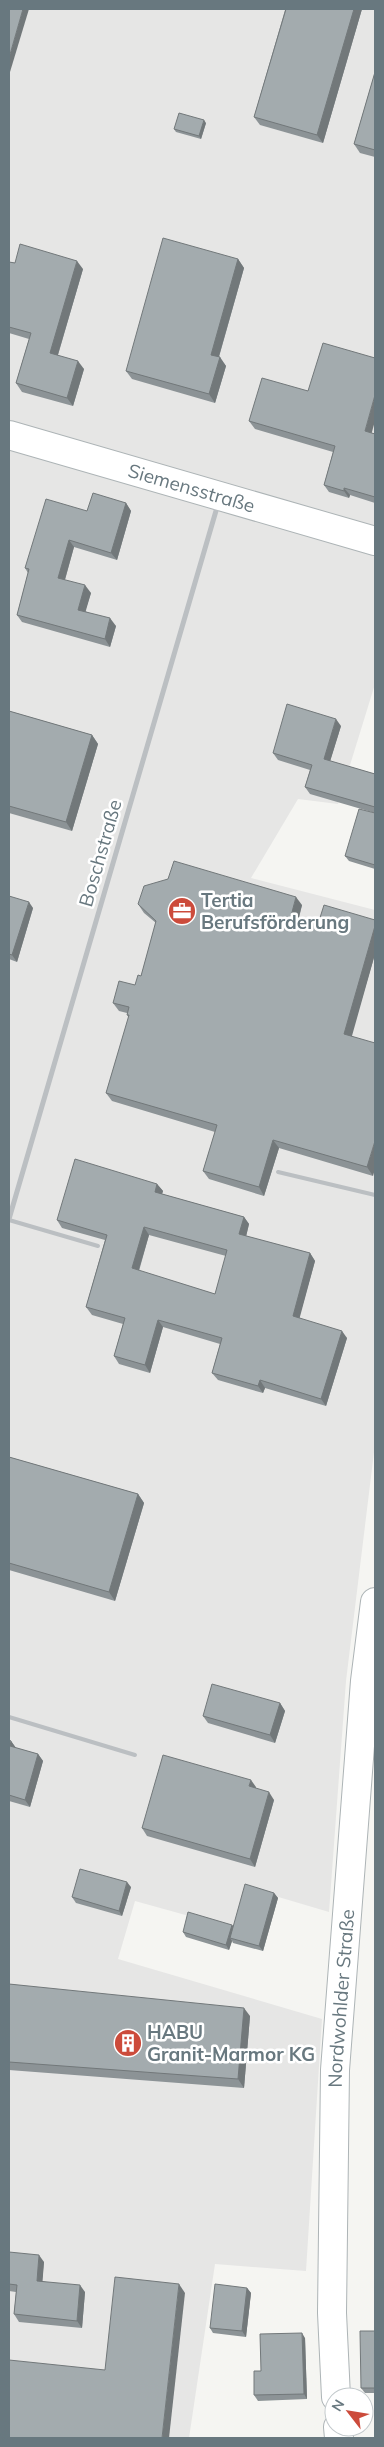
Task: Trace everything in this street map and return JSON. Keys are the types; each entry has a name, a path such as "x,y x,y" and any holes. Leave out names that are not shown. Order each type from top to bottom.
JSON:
{"main road":[{"name":"Siemensstraße","path":"9,435 375,541"},
{"name":"Nordwohlder Straße","path":"336,2387 332,2313 335,2070 365,1680 375,1602"}],"street":[{"name":"Boschstraße","path":"9,1219 220,496"}],"lane":[{"path":"278,1172 375,1195"},
{"path":"9,1219 98,1246"},
{"path":"9,1718 135,1755"}],"shaded area":[{"path":"9,9 375,9 375,684 338,804 298,799 251,878 375,910 375,1444 346,1681 329,1912 248,1888 236,1929 135,1901 118,1959 322,2019 306,2271 215,2264 189,2438 9,2438"}],"building":[{"path":"9,9 23,9 9,58"},
{"path":"286,9 354,9 317,135 254,117"},
{"path":"375,72 375,150 354,144"},
{"path":"179,113 204,120 199,136 174,129"},
{"path":"163,238 238,259 211,355 220,357 209,394 126,371"},
{"path":"20,244 77,261 50,353 78,361 67,398 16,383 31,333 9,327 9,262 15,263"},
{"path":"323,343 375,358 375,395 365,431 375,434 375,497 344,488 344,491 324,485 335,446 249,421 262,378 308,391"},
{"path":"93,493 126,503 111,553 69,540 58,578 85,585 78,610 110,618 105,639 17,615 29,569 25,568 46,499 87,511"},
{"path":"287,704 336,719 324,759 375,774 375,807 305,787 312,765 273,753"},
{"path":"9,711 92,735 66,822 9,806"},
{"path":"359,809 375,813 375,865 345,856"},
{"path":"174,861 296,897 291,916 318,924 324,905 375,920 375,926 344,1034 375,1043 375,1141 367,1167 273,1140 259,1187 203,1171 217,1125 106,1093 129,1015 127,1015 129,1007 113,1003 119,981 135,985 138,975 141,976 156,921 138,904 144,886 168,879"},
{"path":"9,896 29,902 12,955 9,954"},
{"path":"75,1159 157,1184 155,1192 244,1217 239,1234 310,1253 293,1316 342,1331 321,1399 260,1380 258,1386 212,1373 222,1338 158,1320 145,1365 114,1356 125,1318 86,1307 107,1235 57,1220","holes":["144,1227 227,1250 215,1294 132,1268"]},
{"path":"9,1457 138,1494 109,1592 9,1563"},
{"path":"212,1684 280,1703 270,1735 203,1716"},
{"path":"9,1740 11,1741 10,1746 38,1754 25,1800 9,1795"},
{"path":"163,1755 251,1780 249,1786 269,1792 250,1859 142,1828"},
{"path":"80,1869 127,1882 119,1911 72,1897"},
{"path":"245,1884 274,1893 259,1946 230,1938"},
{"path":"188,1912 232,1925 226,1945 183,1932"},
{"name":"HABU Granit-Marmor KG","path":"9,1984 244,2008 238,2079 9,2062"},
{"path":"9,2252 39,2255 37,2281 80,2285 77,2321 14,2314 17,2285 9,2284"},
{"path":"115,2277 179,2284 162,2438 9,2438 9,2360 105,2370"},
{"path":"215,2284 247,2288 242,2331 210,2328"},
{"path":"360,2331 375,2331 375,2388 361,2387"},
{"path":"302,2333 304,2394 254,2395 254,2371 261,2371 260,2334"}],"place":[{"name":"Tertia Berufsförderung","path":"182,911"},
{"name":"HABU Granit-Marmor KG","path":"128,2043"}]}
